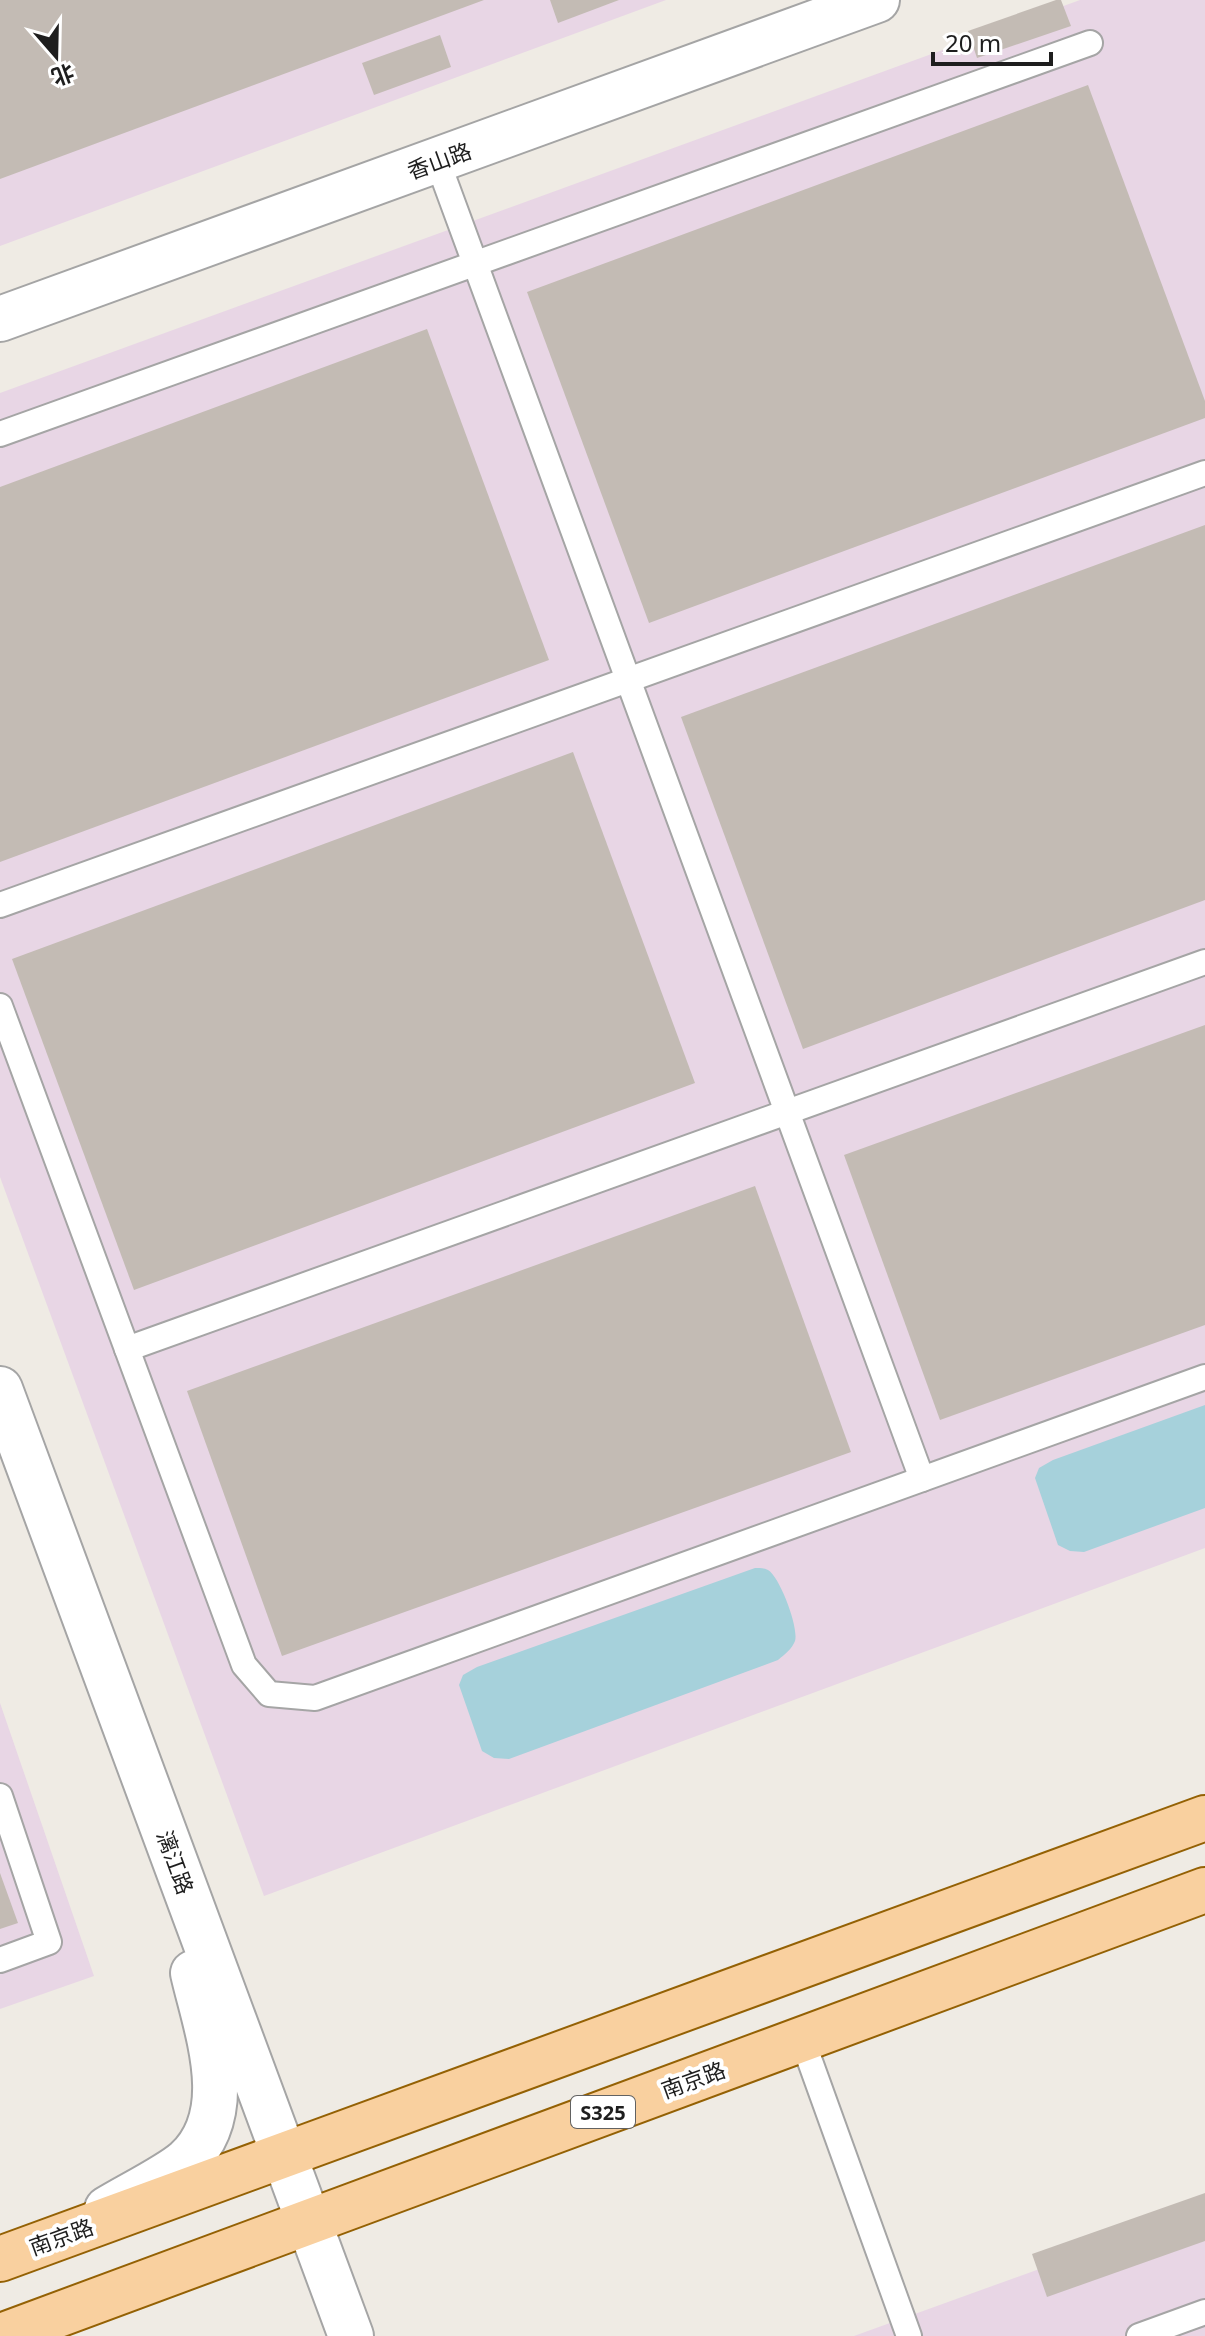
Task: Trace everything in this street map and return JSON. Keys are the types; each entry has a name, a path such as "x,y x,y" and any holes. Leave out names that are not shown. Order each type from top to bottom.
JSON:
{"main road":[{"name":"南京路","path":"0,2259 1205,1818"},
{"name":"南京路","path":"1,2336 1205,1890"}],"street":[{"name":"香山路","path":"0,319 877,0"},
{"name":"漓江路","path":"0,1389 351,2336"},
{"path":"62,2236 187,2161 207,2133 217,2096 211,2051 149,1788"}],"lane":[{"path":"0,434 1090,43"},
{"path":"437,160 922,1479"},
{"path":"0,905 1205,473"},
{"path":"127,1349 1205,962"},
{"path":"0,1006 244,1665 269,1694 315,1698 1205,1377"},
{"path":"0,1796 49,1942 0,1960"},
{"path":"802,2039 909,2336"},
{"path":"1139,2336 1205,2312"}],"shaded area":[{"path":"0,0 666,0 0,246"},
{"path":"1080,0 1205,0 1205,1548 264,1896 0,1177 0,393"},
{"path":"0,1703 94,1976 0,2009"},
{"path":"1205,2209 1205,2336 854,2336"}],"water":[{"path":"1205,1405 1205,1508 1084,1552 1070,1551 1058,1545 1035,1478 1039,1468 1053,1460"},
{"path":"755,1568 766,1569 773,1575 783,1592 794,1625 794,1644 778,1660 509,1759 494,1758 482,1751 459,1685 463,1675 477,1667"}],"building":[{"path":"0,0 484,0 0,179"},
{"path":"550,0 619,0 558,23"},
{"path":"1061,0 1071,26 977,58 968,31"},
{"path":"440,35 451,67 374,95 362,63"},
{"path":"1088,85 1205,401 1205,418 649,623 527,292"},
{"path":"427,329 549,660 0,862 0,487"},
{"path":"1205,525 1205,900 803,1049 681,717"},
{"path":"573,752 695,1083 134,1290 12,959"},
{"path":"1205,1025 1205,1325 940,1420 844,1155"},
{"path":"755,1186 851,1452 282,1656 187,1391"},
{"path":"0,1873 18,1923 0,1929"},
{"path":"1205,2193 1205,2241 1047,2297 1032,2254"}]}
